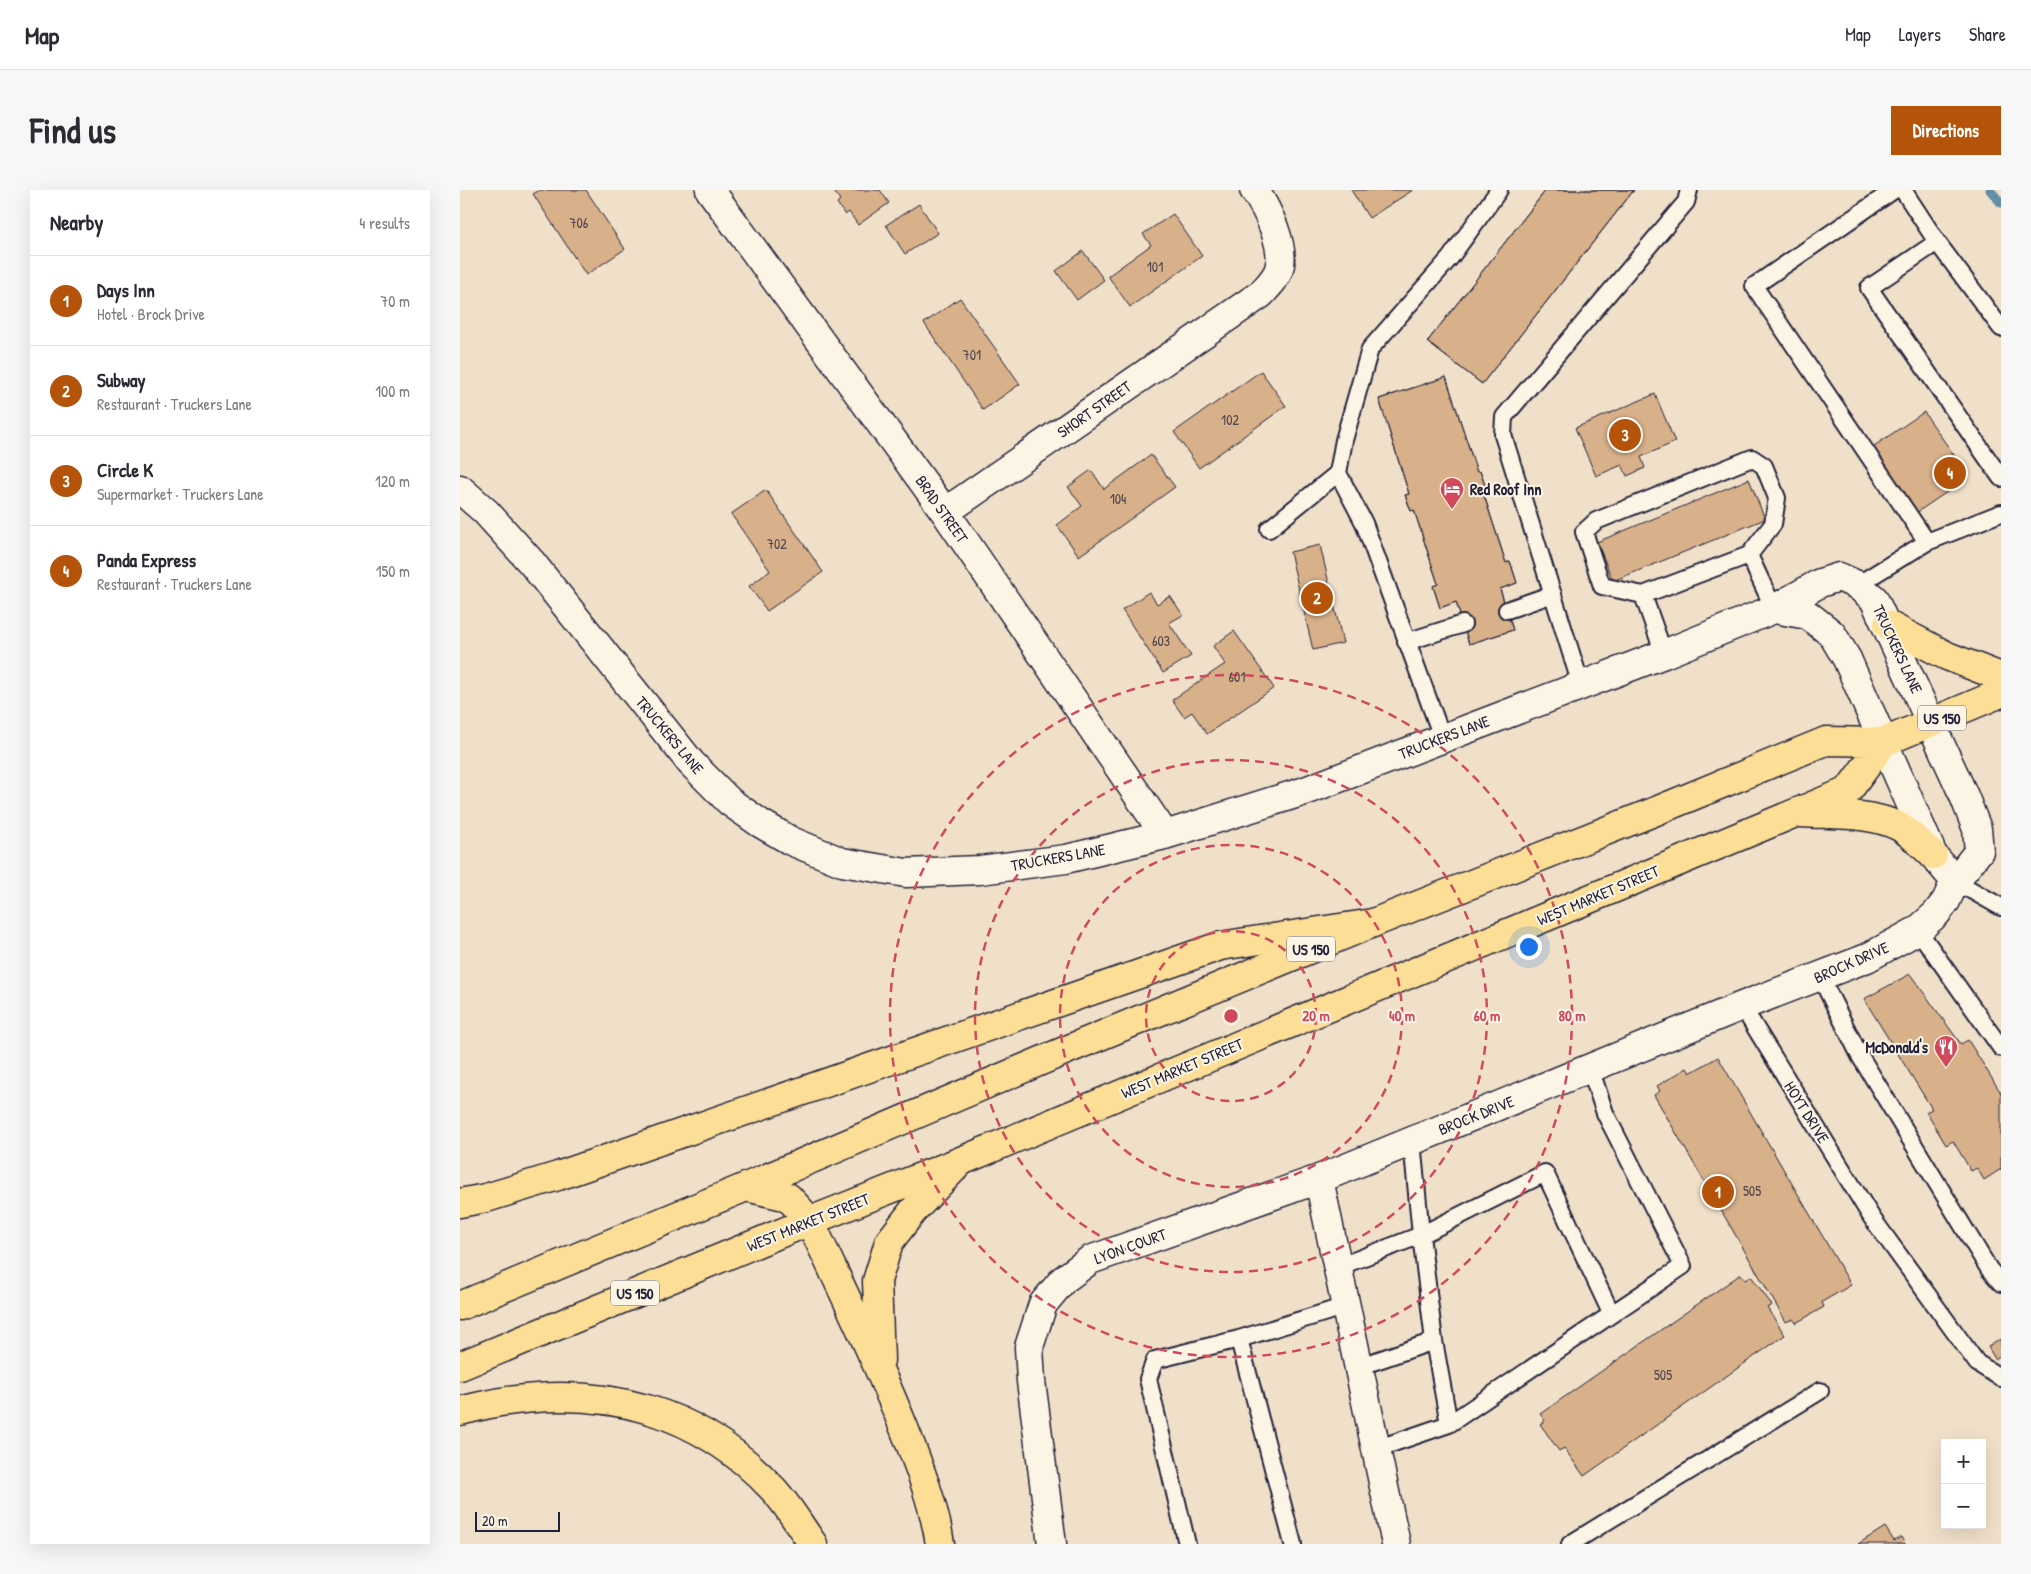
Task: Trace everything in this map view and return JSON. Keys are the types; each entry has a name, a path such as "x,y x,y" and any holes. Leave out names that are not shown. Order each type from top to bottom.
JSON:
{"main road":[{"path":"1888,625 1947,656 2001,677"},
{"name":"US 150","path":"460,1306 1373,923 1656,811 1826,741 1884,742 2001,693"},
{"name":"WEST MARKET STREET","path":"460,1366 810,1221 961,1161 1848,791 1884,742"},
{"path":"1795,812 1857,816 1886,822 1901,828 1933,855"},
{"path":"460,1203 486,1198 558,1176 1220,946 1373,923"},
{"path":"880,1372 877,1281 889,1242 913,1211 961,1161"},
{"path":"746,1187 788,1197 810,1221 880,1372 921,1470 940,1544"},
{"path":"460,1411 500,1402 568,1396 615,1400 652,1409 684,1422 730,1449 774,1489 813,1544"}],"street":[{"name":"BRAD STREET","path":"710,190 945,512 1164,835"},
{"name":"SHORT STREET","path":"945,512 1261,294 1279,270 1281,259 1279,242 1254,190"},
{"name":"TRUCKERS LANE","path":"460,490 486,512 532,563 691,763 730,802 760,823 791,840 842,862 906,873 980,870 1066,858 1164,835 1305,791 1664,654 1774,608 1820,583 1839,577 1857,585 1874,599 1888,625 1931,722"},
{"path":"1774,608 1808,615 1832,634 1847,659 1933,855 1955,881"},
{"name":"BROCK DRIVE","path":"1319,1179 1742,1006 1867,958 1918,930 1936,914 1946,901 1955,881 1979,851 1977,829 1931,722"},
{"path":"1319,1179 1396,1544"},
{"name":"LYON COURT","path":"1052,1544 1031,1381 1029,1347 1043,1304 1063,1280 1090,1260 1319,1179"}],"lane":[{"path":"1442,738 1364,523 1338,473 1344,440 1370,349 1450,258 1499,190"},
{"path":"1581,685 1503,435 1504,417 1686,202 1689,190"},
{"path":"1894,190 1754,286 1927,542"},
{"path":"1903,190 1937,242 2001,328"},
{"path":"1937,242 1869,288 2001,478"},
{"path":"1752,458 1764,466 1777,498 1773,524 1749,555 1642,595 1602,586 1584,532 1596,521 1752,458"},
{"path":"1269,529 1338,473"},
{"path":"1857,585 1927,542 2001,513"},
{"path":"1749,555 1774,608"},
{"path":"1507,610 1553,594"},
{"path":"1642,595 1664,654"},
{"path":"1406,642 1463,624"},
{"path":"1955,881 2001,907"},
{"path":"1918,930 2001,1048"},
{"path":"1820,976 1860,1056 1989,1269 2001,1283"},
{"name":"HOYT DRIVE","path":"1742,1006 1872,1218 1977,1363 2001,1378"},
{"path":"1376,1450 1449,1424 1683,1266 1605,1113 1590,1068"},
{"path":"1412,1141 1434,1342 1449,1424"},
{"path":"1338,1267 1421,1235 1545,1173 1611,1313"},
{"path":"1187,1544 1148,1379 1155,1360 1239,1339 1346,1306"},
{"path":"1239,1339 1293,1544"},
{"path":"1358,1367 1434,1342"},
{"path":"1570,1544 1820,1391"}],"building":[{"path":"540,190 586,190 625,249 586,275 533,194"},
{"path":"833,190 880,190 889,203 858,225 849,212 845,215 837,203 840,200"},
{"path":"1351,190 1413,190 1369,218"},
{"path":"1546,190 1634,190 1482,384 1427,342"},
{"path":"1546,190 1634,190 1482,384 1427,342"},
{"path":"919,204 938,233 905,254 886,225"},
{"path":"1173,214 1202,256 1130,307 1108,276 1151,245 1143,234"},
{"path":"1083,251 1104,280 1077,300 1056,271"},
{"path":"960,298 1020,384 983,410 924,323"},
{"path":"1261,371 1286,406 1199,468 1174,432"},
{"name":"Red Roof Inn","path":"1446,377 1477,472 1480,471 1486,488 1482,489 1506,563 1510,561 1517,583 1500,589 1513,630 1469,644 1456,602 1440,608 1433,586 1438,584 1414,510 1411,511 1405,495 1409,494 1379,399"},
{"name":"Red Roof Inn","path":"1446,377 1477,472 1480,471 1486,488 1482,489 1506,563 1510,561 1517,583 1500,589 1513,630 1469,644 1456,602 1440,608 1433,586 1438,584 1414,510 1411,511 1405,495 1409,494 1379,399"},
{"path":"1655,394 1675,442 1641,457 1645,468 1627,476 1622,465 1596,476 1575,428"},
{"path":"1924,412 1969,477 1916,513 1871,448"},
{"path":"1151,455 1175,487 1079,556 1057,525 1082,506 1068,487 1091,470 1104,489"},
{"path":"1749,479 1765,519 1613,581 1597,542"},
{"path":"766,490 823,572 767,611 749,586 770,571 731,514"},
{"path":"1320,545 1343,643 1313,650 1290,552"},
{"path":"1149,592 1157,604 1170,596 1183,615 1169,623 1191,656 1163,673 1122,610"},
{"path":"1234,631 1274,688 1207,734 1192,712 1184,717 1172,700 1225,664 1213,646"},
{"name":"McDonald's","path":"1910,974 1961,1044 1968,1040 2001,1093 2001,1169 1984,1180 1977,1168 1971,1171 1953,1141 1946,1145 1926,1112 1932,1109 1864,999"},
{"path":"1718,1057 1851,1285 1822,1302 1824,1307 1796,1323 1793,1319 1786,1322 1654,1095 1660,1091 1657,1086 1687,1068 1690,1073"},
{"path":"1741,1274 1745,1280 1751,1276 1772,1305 1767,1308 1785,1335 1584,1476 1564,1448 1559,1451 1540,1424 1545,1421 1540,1414"},
{"path":"2001,1339 2001,1355 1995,1359 1988,1347"},
{"path":"1885,1527 1894,1541 1901,1537 1905,1544 1858,1544"}],"waterway":[{"path":"1990,190 2001,203"}],"place":[{"name":"Circle K","path":"1625,435"},
{"name":"Panda Express","path":"1950,473"},
{"name":"Red Roof Inn","path":"1452,510"},
{"name":"Subway","path":"1317,598"},
{"name":"McDonald's","path":"1946,1068"},
{"name":"Days Inn","path":"1718,1192"}]}
